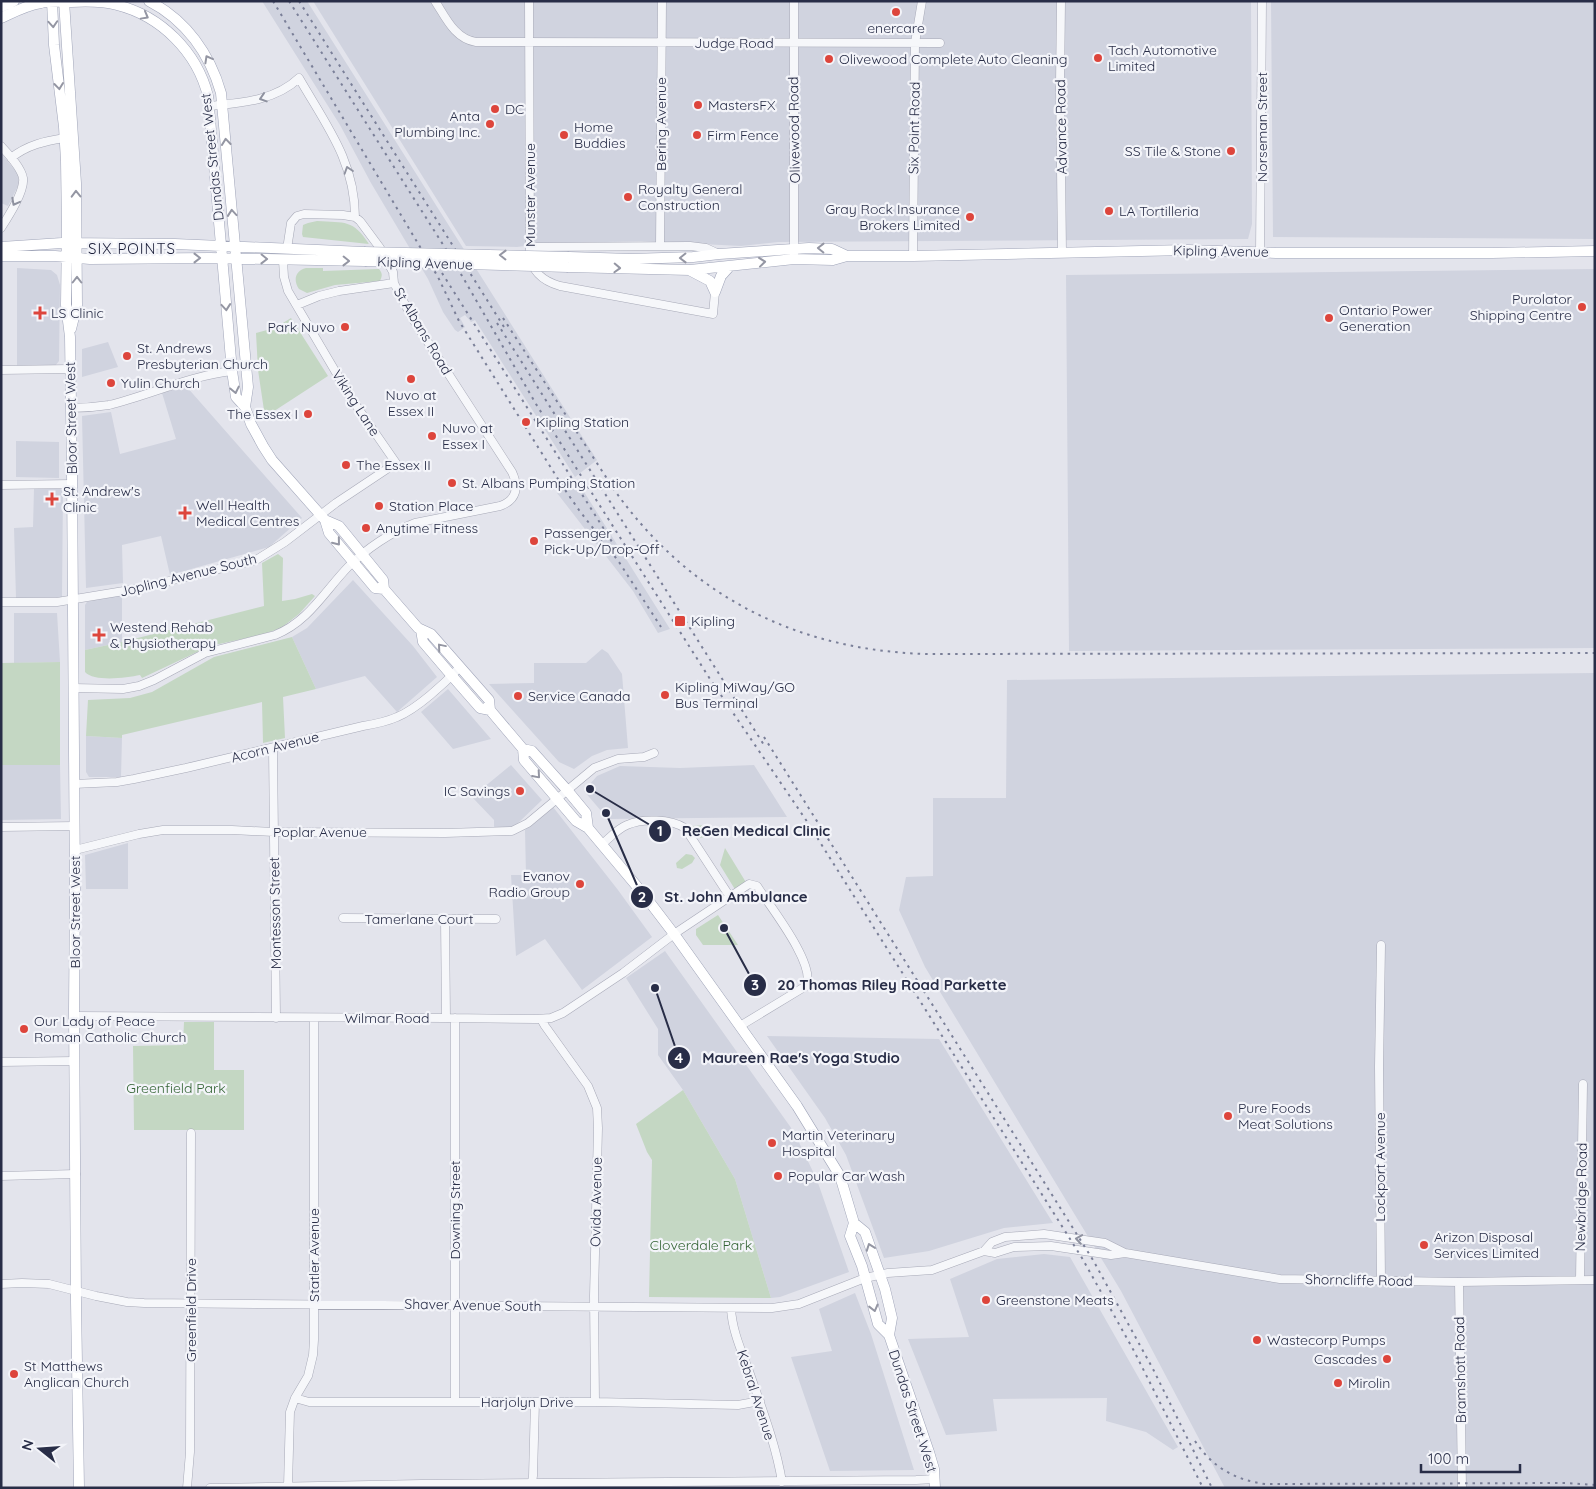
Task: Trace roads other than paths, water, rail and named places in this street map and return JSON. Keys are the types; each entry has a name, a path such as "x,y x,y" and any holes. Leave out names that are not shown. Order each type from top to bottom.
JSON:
{"main road":[{"path":"1,7 14,1"},
{"name":"Dundas Street West","path":"149,1 178,21 199,44 214,70 221,93 248,387 245,407"},
{"name":"Dundas Street West","path":"1,18 33,5 52,2 97,2 116,5 136,11 161,26 175,38 196,65 205,87 209,106 232,371 236,397 245,407 251,424 272,460 322,517 329,533 375,588 384,589"},
{"name":"Bloor Street West","path":"52,2 54,45 65,138 67,195 72,243"},
{"name":"Bloor Street West","path":"64,2 74,137 72,257 66,305 70,337 72,484 75,826 74,1061 79,1488"},
{"name":"Kipling Avenue","path":"1,247 72,243 221,246 287,249 365,256 569,262 690,270 730,266 794,254"},
{"name":"Kipling Avenue","path":"569,262 693,257 719,254 794,254 833,260 847,256 1187,250 1492,253 1595,251"},
{"name":"Kipling Avenue","path":"1,256 283,260 365,256"},
{"path":"715,292 721,276 730,266"},
{"path":"690,270 710,281 715,292"},
{"name":"Dundas Street West","path":"322,517 339,526 363,554 383,580 384,589 421,630 423,642 489,700 490,710 523,749 524,760 576,821 588,828 645,896 797,1106 840,1176 854,1223 850,1236 866,1278 878,1324 889,1335 930,1452 935,1483"},
{"name":"Dundas Street West","path":"523,749 532,751 567,790 586,814 588,828"},
{"name":"Dundas Street West","path":"854,1223 865,1232 881,1274 892,1318 889,1335"}],"street":[{"name":"Judge Road","path":"435,1 451,26 464,39 476,42 940,43"},
{"name":"Munster Avenue","path":"528,1 530,247 532,263 537,273 545,280 560,286 713,314 715,292"},
{"name":"Bering Avenue","path":"660,246 662,1"},
{"name":"Olivewood Road","path":"794,1 794,254"},
{"name":"Six Point Road","path":"913,256 915,43 922,1"},
{"name":"Advance Road","path":"1061,1 1062,252"},
{"name":"Norseman Street","path":"1260,252 1262,1"},
{"path":"209,106 249,102 269,96 299,78 336,141 352,181 355,218 333,215 304,214 297,216 291,223 287,249"},
{"path":"11,158 24,149 39,143 65,138"},
{"path":"1,146 22,174 23,185 1,228"},
{"name":"St Albans Road","path":"355,218 364,226 380,248 393,272 394,283 411,316 515,478 516,489 512,500 500,506 415,523 403,528 363,554"},
{"name":"Kipling Avenue","path":"530,247 660,246 706,248 719,254"},
{"name":"Viking Lane","path":"283,260 286,284 297,306 351,398 396,463 322,517"},
{"path":"297,306 319,296 339,291 394,283"},
{"path":"1,370 70,369"},
{"path":"71,408 110,404 204,375 232,371"},
{"path":"1,485 72,484"},
{"name":"Jopling Avenue South","path":"1,602 57,602 72,600 136,589 256,560 322,517"},
{"path":"73,688 133,688 154,680 205,653 285,631 307,615 353,562 363,554"},
{"name":"Acorn Avenue","path":"74,784 117,782 134,779 379,723 399,717 456,672"},
{"name":"Montesson Street","path":"273,748 276,1018"},
{"name":"Poplar Avenue","path":"75,850 163,830 274,832 486,832 512,830 528,823 588,772 600,765 618,759 644,758 654,753"},
{"path":"602,844 628,824 671,821 679,824 685,828 730,897"},
{"path":"1,827 75,826"},
{"name":"Wilmar Road","path":"74,1016 551,1018 560,1015 594,993 674,934 750,884 757,886 799,950 808,974 808,980 806,986 740,1026"},
{"name":"Tamerlane Court","path":"343,918 496,920"},
{"path":"446,919 446,1018"},
{"name":"Lockport Avenue","path":"1380,945 1381,1281"},
{"name":"Statler Avenue","path":"288,1486 289,1417 295,1398 308,1376 313,1355 314,1018"},
{"name":"Downing Street","path":"455,1018 455,1402"},
{"name":"Ovida Avenue","path":"541,1019 544,1026 588,1086 597,1108 594,1307 595,1402"},
{"path":"1,1062 74,1061"},
{"name":"Newbridge Road","path":"1580,1280 1583,1084"},
{"name":"Greenfield Drive","path":"187,1488 190,1452 191,1133"},
{"path":"1,1176 76,1174"},
{"name":"Shorncliffe Road","path":"866,1278 881,1274 932,1270 984,1251 992,1242 1005,1237 1044,1234 1105,1243 1125,1253 1280,1279 1459,1282 1595,1280"},
{"name":"Shorncliffe Road","path":"984,1251 994,1253 1014,1247 1051,1246 1112,1255 1125,1253"},
{"name":"Shaver Avenue South","path":"1,1284 36,1283 127,1302 772,1308 800,1304 866,1278"},
{"name":"Bramshott Road","path":"1459,1282 1462,1488"},
{"name":"Kebral Avenue","path":"731,1308 732,1326 760,1401 782,1482"},
{"name":"Harjolyn Drive","path":"295,1398 309,1402 595,1402 738,1405 760,1401"},
{"path":"532,1486 535,1402"},
{"path":"210,1488 288,1486 742,1485 782,1482 916,1480 935,1483"}],"railway":[{"path":"273,1 438,277 459,321 563,487 619,562 661,627"},
{"path":"289,1 454,262 536,404 595,498 710,679 806,820 1082,1258 1134,1351 1203,1488"},
{"path":"299,1 504,327"},
{"path":"442,273 614,545"},
{"path":"503,318 615,491 645,528 678,561 713,588 751,611 791,629 834,642 879,650 926,654 1595,653"},
{"path":"497,323 764,745"},
{"path":"764,737 1093,1260 1153,1369 1212,1488"},
{"path":"1195,1441 1209,1458 1225,1471 1244,1479 1265,1484 1567,1483 1595,1485"}],"place":[{"name":"enercare","path":"896,12"},
{"name":"Tach Automotive Limited","path":"1098,58"},
{"name":"Olivewood Complete Auto Cleaning","path":"829,59"},
{"name":"MastersFX","path":"698,105"},
{"name":"DC","path":"495,109"},
{"name":"Anta Plumbing Inc.","path":"490,124"},
{"name":"Home Buddies","path":"564,135"},
{"name":"Firm Fence","path":"697,135"},
{"name":"SS Tile & Stone","path":"1231,151"},
{"name":"Royalty General Construction","path":"628,197"},
{"name":"LA Tortilleria","path":"1109,211"},
{"name":"Gray Rock Insurance Brokers Limited","path":"970,217"},
{"name":"Purolator Shipping Centre","path":"1582,307"},
{"name":"LS Clinic","path":"40,313"},
{"name":"Ontario Power Generation","path":"1329,318"},
{"name":"Park Nuvo","path":"345,327"},
{"name":"St. Andrews Presbyterian Church","path":"127,356"},
{"name":"Nuvo at Essex II","path":"411,379"},
{"name":"Yulin Church","path":"111,383"},
{"name":"The Essex I","path":"308,414"},
{"name":"Kipling Station","path":"526,422"},
{"name":"Nuvo at Essex I","path":"432,436"},
{"name":"The Essex II","path":"346,465"},
{"name":"St. Albans Pumping Station","path":"452,483"},
{"name":"St. Andrew's Clinic","path":"52,499"},
{"name":"Station Place","path":"379,506"},
{"name":"Well Health Medical Centres","path":"185,513"},
{"name":"Anytime Fitness","path":"366,528"},
{"name":"Passenger Pick-Up/Drop-Off","path":"534,541"},
{"name":"Kipling","path":"680,621"},
{"name":"Westend Rehab & Physiotherapy","path":"99,635"},
{"name":"Kipling MiWay/GO Bus Terminal","path":"665,695"},
{"name":"Service Canada","path":"518,696"},
{"name":"ReGen Medical Clinic","path":"590,789"},
{"name":"IC Savings","path":"520,791"},
{"name":"St. John Ambulance","path":"606,813"},
{"name":"Evanov Radio Group","path":"580,884"},
{"name":"20 Thomas Riley Road Parkette","path":"724,928"},
{"name":"Maureen Rae's Yoga Studio","path":"655,988"},
{"name":"Our Lady of Peace Roman Catholic Church","path":"24,1029"},
{"name":"Pure Foods Meat Solutions","path":"1228,1116"},
{"name":"Martin Veterinary Hospital","path":"772,1143"},
{"name":"Popular Car Wash","path":"778,1176"},
{"name":"Arizon Disposal Services Limited","path":"1424,1245"},
{"name":"Greenstone Meats","path":"986,1300"},
{"name":"Wastecorp Pumps","path":"1257,1340"},
{"name":"Cascades","path":"1387,1359"},
{"name":"St Matthews Anglican Church","path":"14,1374"},
{"name":"Mirolin","path":"1338,1383"}],"district":[{"name":"SIX POINTS","path":"132,248"}],"park label":[{"name":"Greenfield Park","path":"176,1088"},
{"name":"Cloverdale Park","path":"701,1245"}]}
